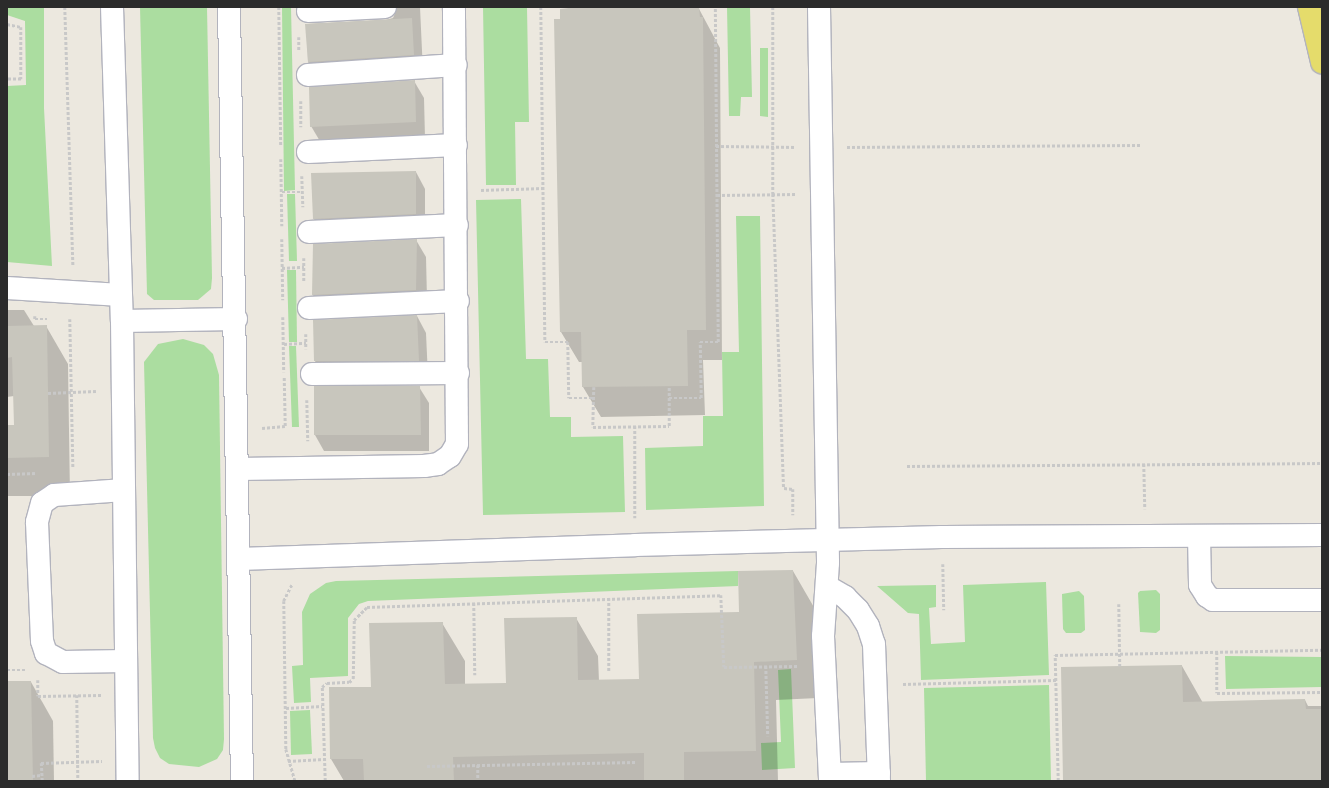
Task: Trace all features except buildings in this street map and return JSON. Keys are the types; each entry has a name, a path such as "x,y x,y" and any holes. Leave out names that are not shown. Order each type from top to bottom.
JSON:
{"main road":[{"path":"1309,7 1322,62"}],"lane":[{"path":"112,7 122,321 128,770"},
{"path":"230,7 239,469 242,781"},
{"path":"308,11 385,7"},
{"path":"239,469 438,464 450,456 457,444 458,301 456,65 454,7"},
{"path":"819,7 828,540 828,587 823,620 830,777 879,777 874,644 868,626 858,610 845,597 828,587"},
{"path":"308,75 456,65"},
{"path":"308,152 456,146"},
{"path":"309,232 457,225"},
{"path":"7,288 121,295"},
{"path":"309,308 458,301"},
{"path":"122,321 236,319"},
{"path":"312,374 458,373"},
{"path":"124,490 73,493 48,498 42,502 37,515 44,647 51,657 63,662 126,660"},
{"path":"239,559 635,545 942,537 1322,535"},
{"path":"1199,536 1200,585 1207,596 1213,600 1322,600"}],"path":[{"path":"66,7 73,292"},
{"path":"279,7 282,230"},
{"path":"541,7 544,342 568,342 569,398 594,398"},
{"path":"669,398 701,398 700,342 718,342 715,7"},
{"path":"773,7 773,194 784,488 793,489 794,541"},
{"path":"7,24 21,27 21,79 7,79"},
{"path":"716,146 1140,146"},
{"path":"457,191 543,188"},
{"path":"282,192 303,192"},
{"path":"717,195 823,194"},
{"path":"282,238 283,306"},
{"path":"282,268 304,267"},
{"path":"35,290 35,319 50,319"},
{"path":"238,431 285,426 283,314"},
{"path":"64,319 71,319 73,493"},
{"path":"284,344 306,343"},
{"path":"594,387 594,427 669,426 669,386"},
{"path":"48,393 123,390"},
{"path":"635,426 635,545"},
{"path":"907,466 1322,463"},
{"path":"1144,464 1146,536"},
{"path":"942,537 944,610"},
{"path":"295,781 288,761 284,601 286,592 297,580"},
{"path":"325,781 322,706 324,684 349,682 354,679 354,625 361,610 374,606 721,595 724,667 825,665"},
{"path":"609,598 609,671"},
{"path":"474,602 475,675"},
{"path":"1119,604 1120,666"},
{"path":"1058,781 1055,655 1322,650"},
{"path":"1217,652 1217,693 1322,692"},
{"path":"766,666 768,736"},
{"path":"876,685 1056,680"},
{"path":"76,695 78,781"},
{"path":"286,708 322,706"},
{"path":"288,761 324,759"},
{"path":"42,781 41,763 78,762 128,770"},
{"path":"427,766 636,762"},
{"path":"478,765 478,781"},
{"path":"32,776 41,775"}],"green space":[{"path":"7,7 44,7 44,108 52,266 7,262 7,86 26,85 25,21 7,15"},
{"path":"140,7 207,7 212,278 211,289 198,300 154,300 147,294"},
{"path":"282,7 291,7 295,190 284,191"},
{"path":"483,7 527,7 529,122 515,122 516,185 486,185"},
{"path":"727,7 750,7 752,97 741,97 740,116 729,116"},
{"path":"760,48 768,48 768,117 760,116"},
{"path":"287,194 295,194 297,261 289,261"},
{"path":"521,199 526,359 548,359 550,417 571,417 571,437 623,436 625,512 483,515 476,200"},
{"path":"736,216 760,216 764,506 646,510 645,448 703,446 703,416 723,416 722,352 739,352"},
{"path":"287,270 296,270 297,342 289,342"},
{"path":"183,339 204,345 213,354 219,375 224,739 223,750 217,759 199,767 169,764 160,758 155,748 153,738 144,362 158,344"},
{"path":"289,346 296,346 299,427 292,427"},
{"path":"738,571 738,586 368,601 359,604 348,618 348,676 310,678 311,702 294,703 292,666 303,665 302,612 310,594 326,583 336,581"},
{"path":"1046,582 1049,675 921,680 919,614 908,613 877,586 936,585 936,607 929,608 931,644 965,642 963,585"},
{"path":"1156,590 1160,594 1160,630 1156,633 1140,632 1138,593 1140,591"},
{"path":"1079,591 1084,596 1085,630 1081,633 1066,633 1063,629 1062,594"},
{"path":"1225,656 1322,657 1322,687 1226,689"},
{"path":"791,669 795,768 762,770 761,743 781,742 778,670"},
{"path":"1049,685 1051,781 926,781 924,688"},
{"path":"310,710 312,754 291,755 290,711"}]}
